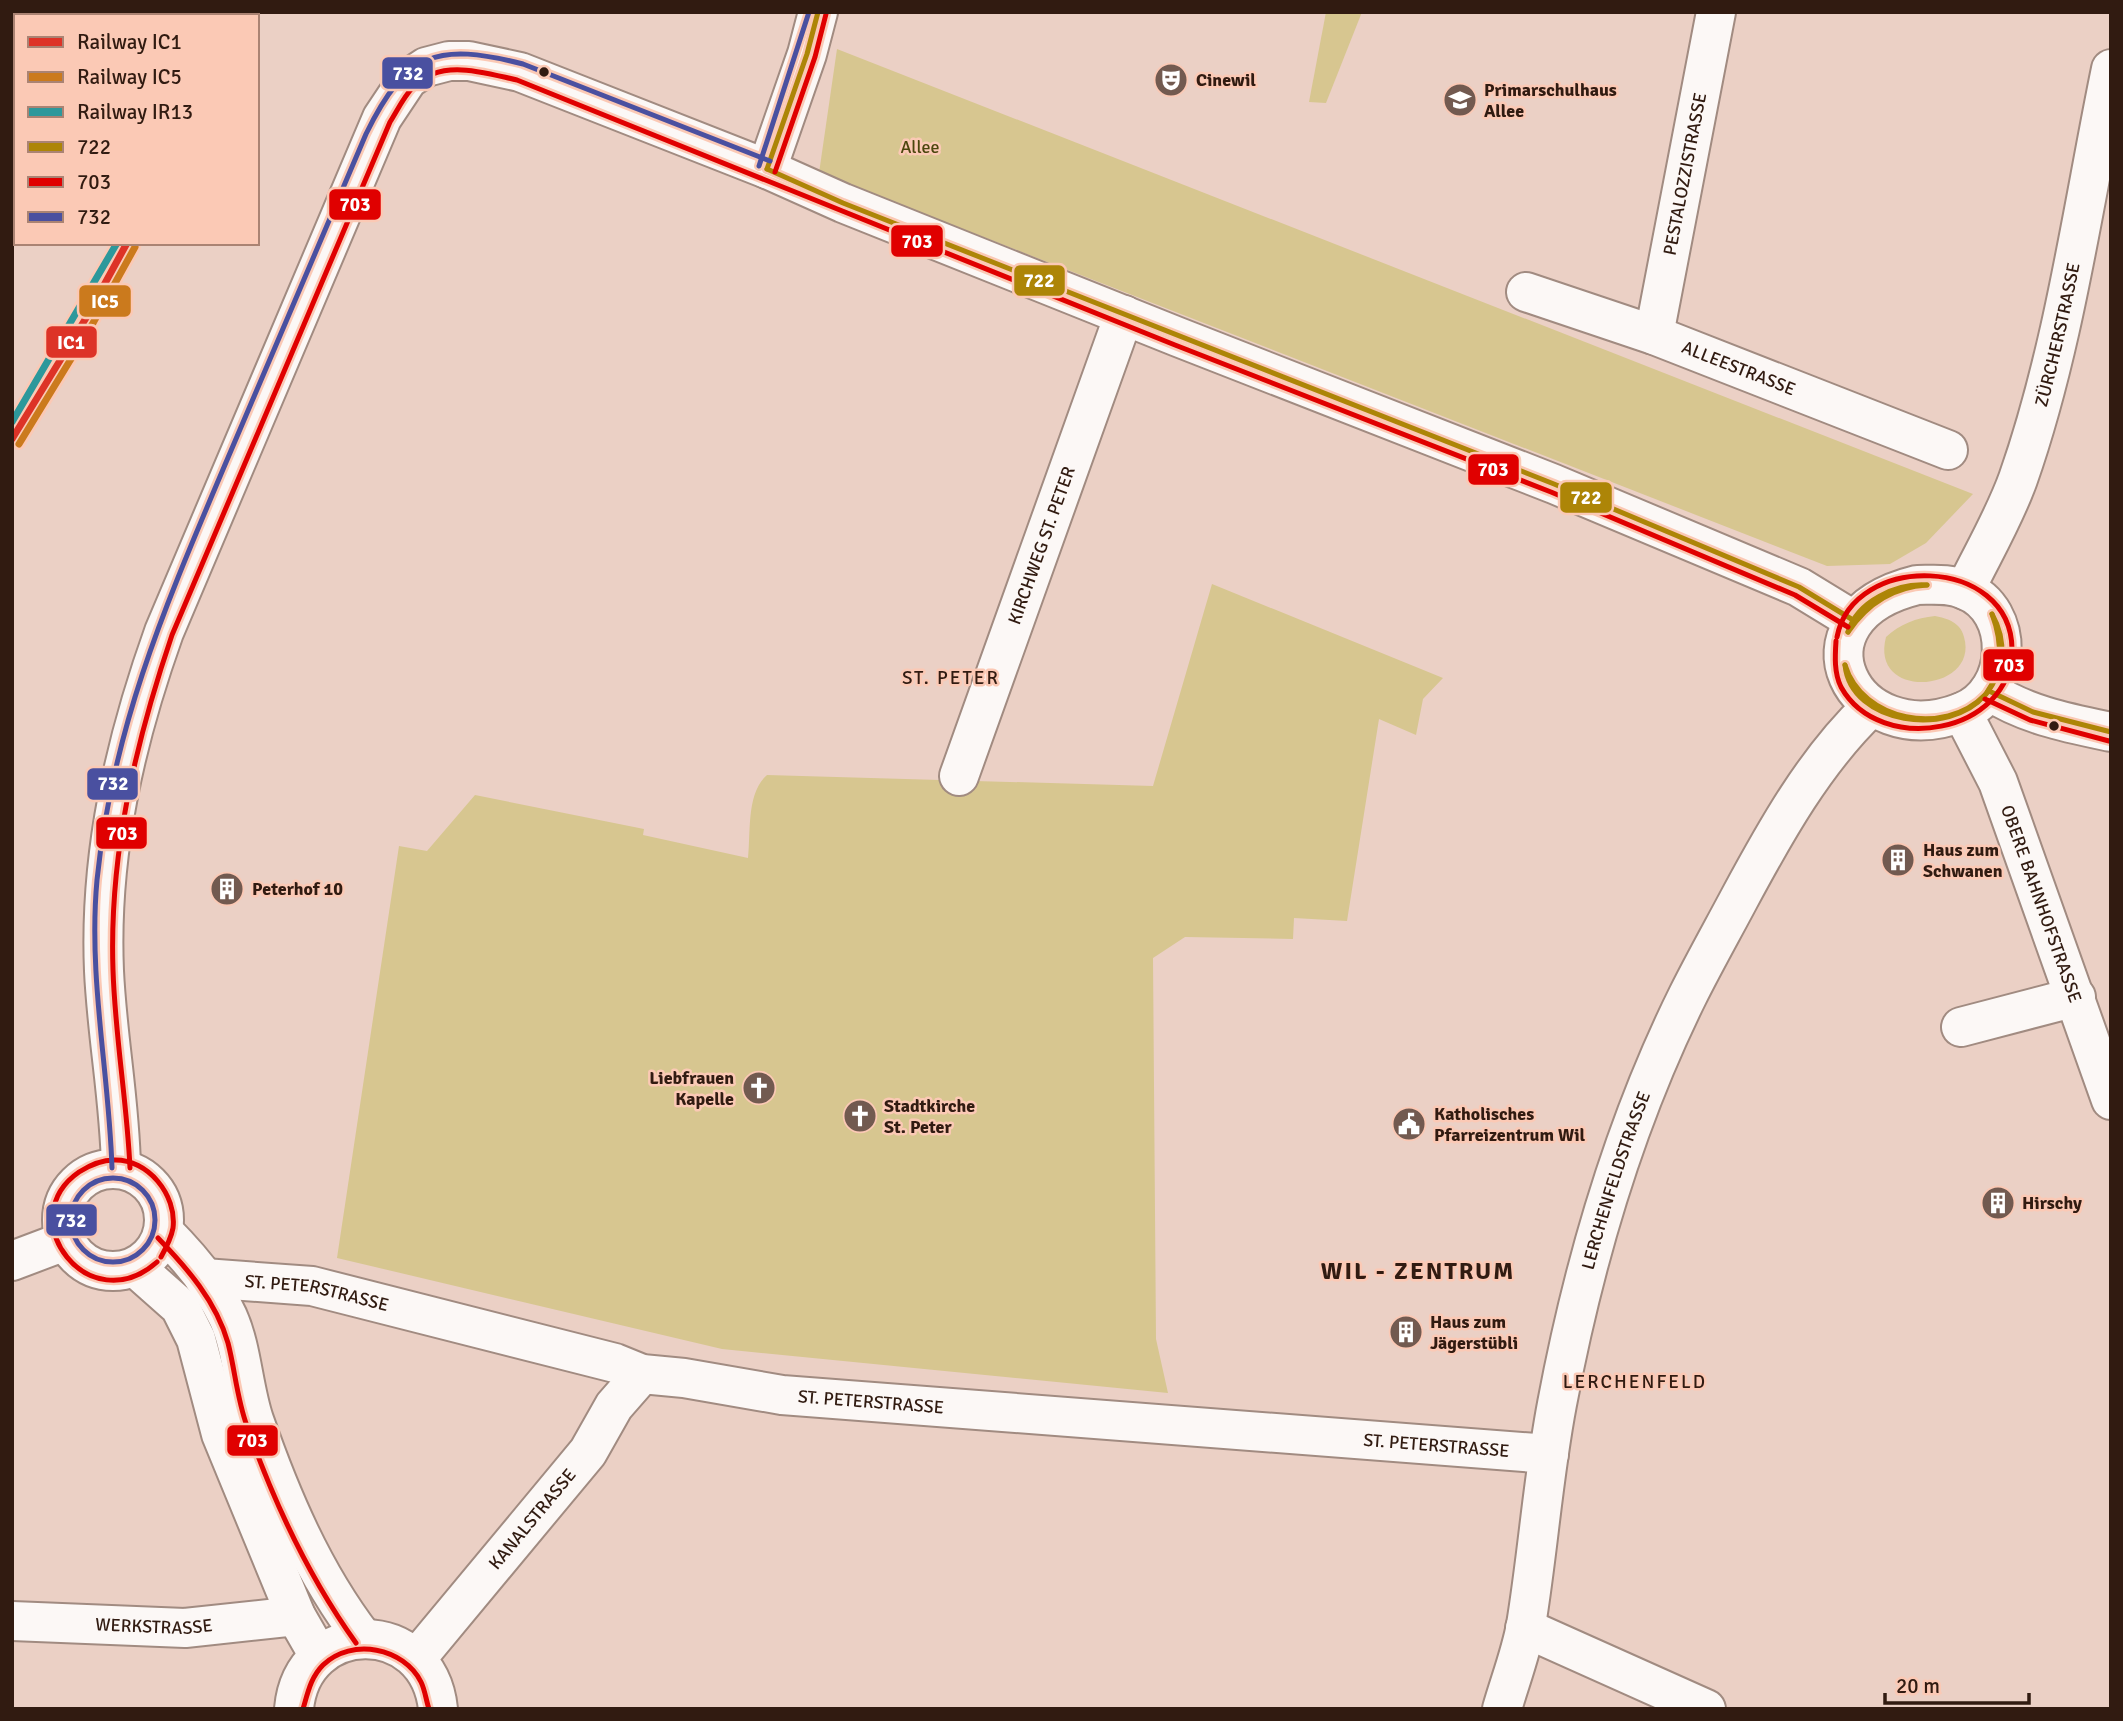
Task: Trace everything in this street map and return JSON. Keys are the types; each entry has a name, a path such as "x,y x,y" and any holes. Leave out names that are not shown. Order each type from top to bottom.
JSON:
{"street":[{"path":"767,169 807,54 817,12"},
{"name":"PESTALOZZISTRASSE","path":"1654,335 1716,12"},
{"path":"121,1168 118,1099 104,970 109,845 139,703 164,632 382,118 408,79 426,67 449,61 489,63 520,72 767,169 856,208 1124,315 1554,484 1799,587 1853,620"},
{"name":"ZÜRCHERSTRASSE","path":"1965,590 1998,527 2018,479 2048,378 2111,69"},
{"name":"ALLEESTRASSE","path":"1526,292 1654,335 1948,450"},
{"name":"KIRCHWEG ST. PETER","path":"958,776 1124,315"},
{"path":"1976,701 2002,651 2001,628 1990,606 1965,590 1930,585 1894,591 1872,602 1853,620 1845,641 1844,663 1849,684 1871,707 1891,715 1938,718 1976,701 2011,705 2043,716 2111,732"},
{"name":"OBERE BAHNHOFSTRASSE","path":"1976,701 1998,782 2111,1100"},
{"name":"LERCHENFELDSTRASSE","path":"1502,1709 1525,1628 1557,1403 1590,1266 1619,1166 1658,1062 1687,996 1783,821 1847,729 1871,707"},
{"path":"1961,1027 2076,997"},
{"path":"121,1168 146,1180 158,1194 164,1214 164,1232 153,1254 136,1268 115,1273 93,1269 75,1257 65,1241 61,1224 63,1207 74,1187 88,1175 121,1168"},
{"path":"164,1232 204,1278 228,1318 254,1418 305,1543 320,1577 363,1638"},
{"path":"12,1261 65,1241"},
{"path":"136,1268 180,1307 196,1339 221,1434 296,1616 318,1656"},
{"name":"ST. PETERSTRASSE","path":"204,1278 312,1286 615,1363 642,1374 809,1397 1549,1454"},
{"name":"KANALSTRASSE","path":"416,1658 588,1452 614,1406 642,1374"},
{"name":"WERKSTRASSE","path":"12,1621 185,1628 296,1616"},
{"path":"1525,1628 1706,1709"},
{"path":"294,1709 295,1694 304,1673 318,1656 339,1644 363,1638 391,1643 416,1658 429,1674 438,1709"}],"green space":[{"path":"1326,12 1362,12 1326,103 1309,102"},
{"name":"Allee","path":"837,49 1973,494 1926,543 1890,564 1827,566 819,173"},
{"path":"1212,584 1443,678 1423,699 1416,735 1379,719 1347,921 1294,918 1293,939 1185,937 1153,958 1156,1339 1168,1393 722,1349 337,1258 399,846 427,851 475,795 644,829 643,835 748,858 753,803 760,783 767,775 1153,786"},
{"path":"1935,616 1953,622 1964,637 1965,655 1956,669 1942,678 1925,682 1907,680 1893,672 1885,658 1886,637 1909,622"}],"rail line":[{"name":"IR13","path":"12,422 116,245"},
{"name":"IC1","path":"12,439 86,318 126,245"},
{"name":"IC5","path":"19,444 93,323 135,247"}],"transit line":[{"name":"732","path":"759,166 809,12"},
{"name":"722","path":"767,169 807,54 818,12"},
{"name":"703","path":"775,172 815,57 826,14"},
{"name":"732","path":"112,1168 97,988 95,916 105,823 129,716 164,614 227,460 366,134 395,85 427,60 446,55 493,57 523,64 770,161"},
{"name":"703","path":"130,1168 114,995 113,927 120,842 147,717 172,635 390,122 414,86 437,72 477,71 517,80 1175,345 1551,492 1795,595 1848,627"},
{"name":"722","path":"767,169 843,203 1554,484 1799,587 1853,620"},
{"name":"703","path":"1836,641 1839,682 1860,709 1884,723 1912,728 1941,726 1968,717 1991,701 2006,678 2012,649 2005,618 1986,596 1960,581 1930,576 1899,579 1871,590 1849,609 1837,637"},
{"name":"722","path":"1848,632 1860,611 1880,596 1903,587 1927,585"},
{"name":"722","path":"1848,632 1872,605 1892,593 1927,585"},
{"name":"722","path":"1986,694 1996,675 2000,655 1992,614"},
{"name":"722","path":"1986,694 1997,675 2002,655 2000,635 1992,614"},
{"name":"722","path":"1845,665 1854,684 1868,699 1886,710 1906,717 1927,719 1948,716 1968,708 1985,695"},
{"name":"722","path":"1845,665 1851,685 1864,701 1883,712 1904,718 1927,720 1949,716 1969,708 1985,695"},
{"name":"722","path":"1989,691 2033,712 2111,732"},
{"name":"703","path":"1985,699 2030,720 2109,741"},
{"name":"703","path":"157,1262 131,1277 107,1280 85,1272 67,1257 56,1237 53,1214 60,1192 79,1172 96,1163 126,1161 149,1172 165,1192 173,1216 170,1240 161,1257"},
{"name":"732","path":"113,1178 129,1181 143,1190 152,1204 155,1220 152,1236 143,1250 129,1259 113,1262 97,1259 83,1250 74,1236 71,1220 74,1204 83,1190 97,1181 113,1178"},
{"name":"703","path":"158,1238 190,1273 216,1313 228,1343 238,1395 257,1455 308,1565 356,1643"},
{"name":"703","path":"303,1709 308,1691 323,1665 335,1656 362,1649 390,1654 403,1661 413,1670 422,1685 429,1709"}],"place":[{"name":"Cinewil","path":"1171,80"},
{"name":"Primarschulhaus Allee","path":"1460,100"},
{"name":"Haus zum Schwanen","path":"1898,860"},
{"name":"Peterhof 10","path":"227,889"},
{"name":"Liebfrauen Kapelle","path":"759,1088"},
{"name":"Stadtkirche St. Peter","path":"860,1116"},
{"name":"Katholisches Pfarreizentrum Wil","path":"1409,1124"},
{"name":"Hirschy","path":"1998,1203"},
{"name":"Haus zum Jägerstübli","path":"1406,1332"}],"district":[{"name":"ST. PETER","path":"951,677"},
{"name":"WIL - ZENTRUM","path":"1418,1271"},
{"name":"LERCHENFELD","path":"1635,1381"}]}
